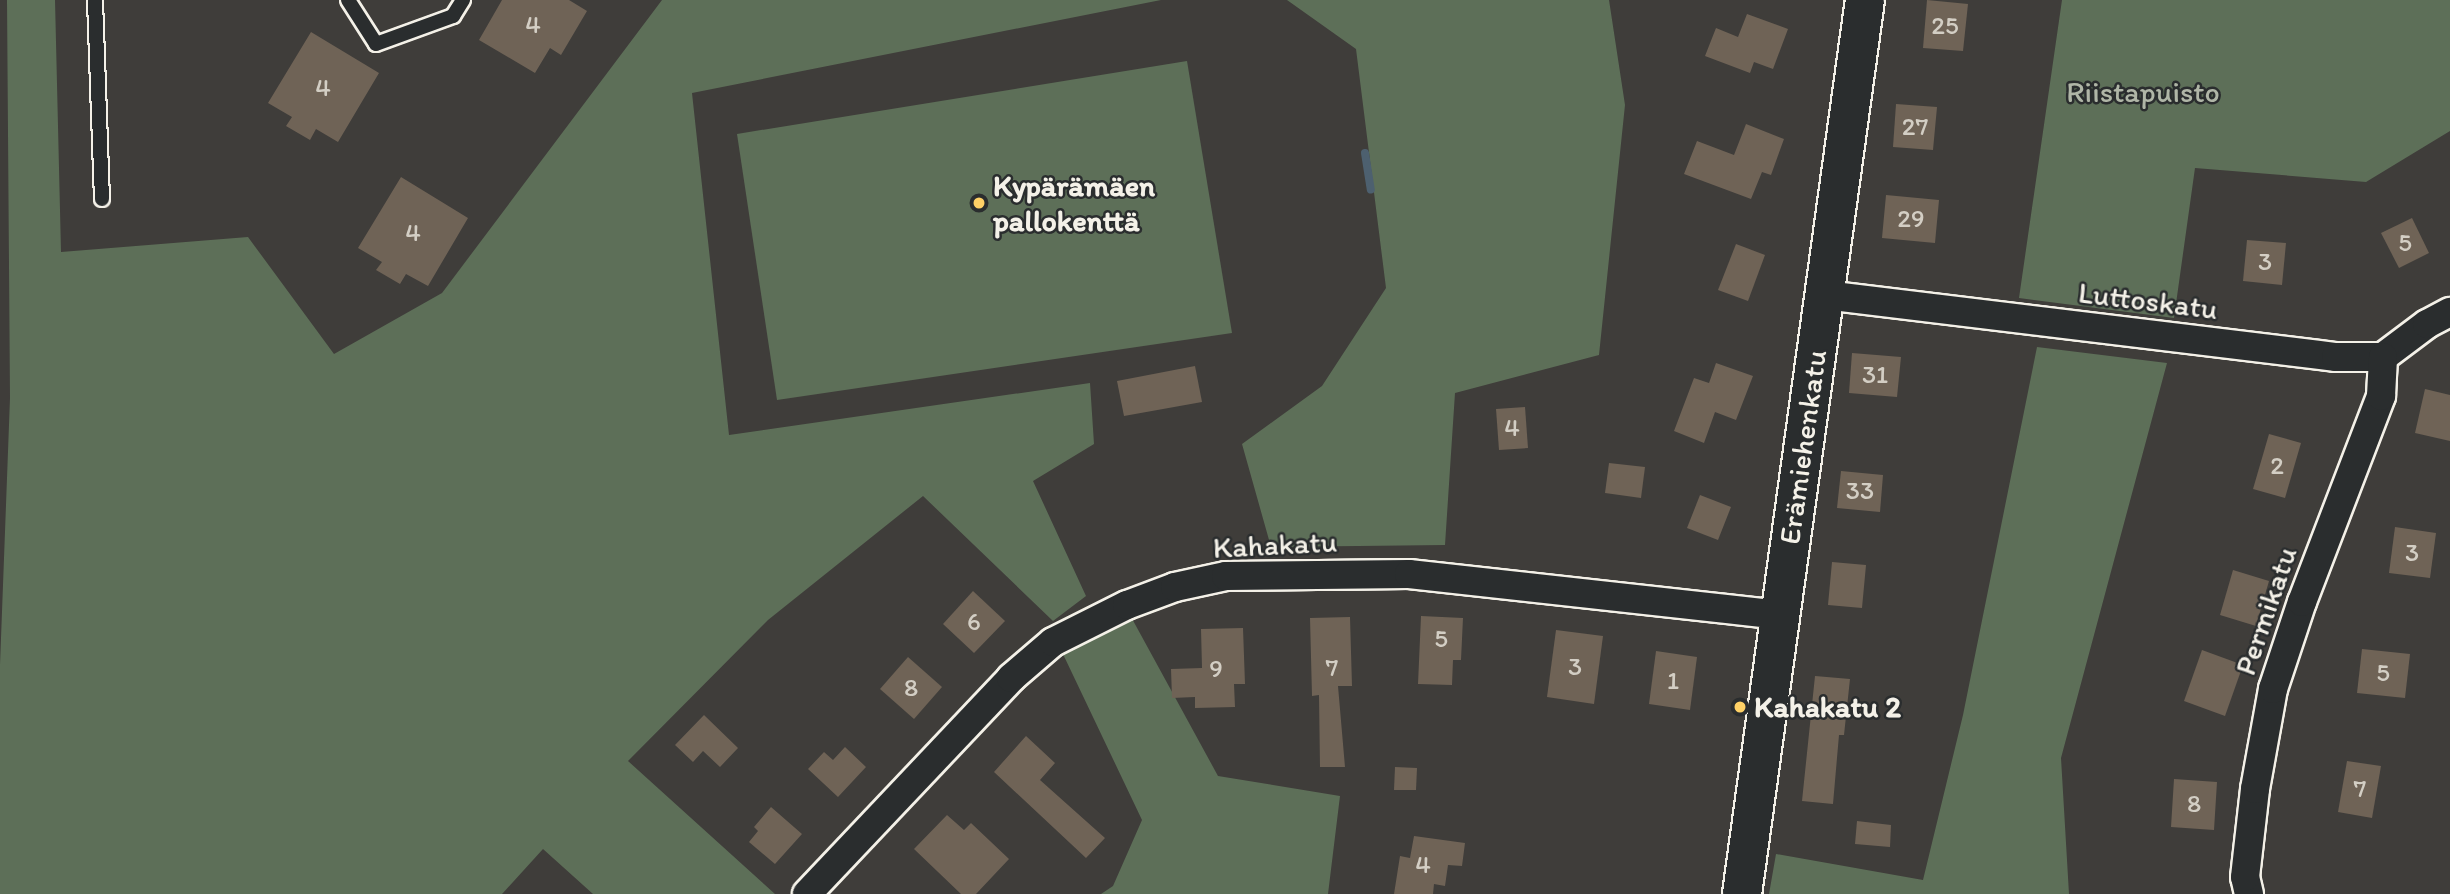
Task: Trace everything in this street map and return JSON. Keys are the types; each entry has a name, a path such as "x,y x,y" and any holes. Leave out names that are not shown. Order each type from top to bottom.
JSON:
{"street":[{"name":"Erämiehenkatu","path":"1742,894 1865,0"},
{"name":"Luttoskatu","path":"1825,295 2336,357 2383,357"},
{"path":"2383,357 2427,324 2450,312"},
{"name":"Permikatu","path":"2249,894 2245,877 2255,789 2273,689 2302,602 2381,396 2383,357"},
{"name":"Kahakatu","path":"807,894 1011,678 1053,642 1127,605 1175,587 1226,576 1409,574 1779,615"}],"lane":[{"path":"95,0 102,199"},
{"path":"348,0 376,44 453,16 463,0"}],"green space":[{"path":"7,0 55,0 61,252 248,237 334,354 442,293 662,0 1161,0 692,93 729,435 1090,383 1094,444 1033,481 1086,596 1053,621 923,496 768,620 628,761 775,894 593,894 543,849 502,894 0,894 0,665 10,398"},
{"path":"1287,0 1609,0 1625,105 1599,355 1455,393 1445,545 1271,547 1242,444 1322,386 1386,288 1356,49"},
{"name":"Riistapuisto","path":"2062,0 2450,0 2450,131 2366,182 2195,168 2174,318 2019,298"},
{"name":"Kypärämäen pallokenttä","path":"1187,61 1232,333 777,400 737,134"},
{"path":"2037,347 2167,363 2061,758 2069,894 1769,894 1776,854 1923,880 1963,715"},
{"path":"1130,615 1218,776 1340,796 1328,894 1101,894 1113,886 1142,820 1062,652"}],"building":[{"path":"502,0 569,0 587,11 561,55 550,48 535,73 479,40"},
{"path":"1927,0 1968,4 1963,51 1923,48"},
{"path":"1747,14 1788,29 1773,69 1754,62 1750,73 1705,56 1716,28 1738,37"},
{"path":"311,32 379,73 338,142 316,129 310,140 286,126 292,117 268,103"},
{"path":"1896,104 1937,107 1933,150 1893,147"},
{"path":"1746,124 1784,139 1771,175 1762,172 1751,199 1684,174 1697,141 1734,155"},
{"path":"401,177 468,218 428,286 406,274 400,284 376,270 382,262 358,248"},
{"path":"1886,195 1939,200 1935,243 1882,238"},
{"path":"2412,218 2429,253 2399,268 2381,233"},
{"path":"2247,240 2286,243 2282,285 2243,281"},
{"path":"1736,244 1765,255 1748,301 1718,290"},
{"path":"1852,353 1901,357 1897,397 1849,393"},
{"path":"1716,363 1753,376 1736,420 1715,412 1704,443 1674,431 1694,378 1709,383"},
{"path":"1195,366 1202,402 1124,416 1117,381"},
{"path":"2425,389 2450,395 2450,441 2415,433"},
{"path":"1525,407 1528,448 1499,450 1496,409"},
{"path":"2269,434 2301,443 2285,498 2253,489"},
{"path":"1609,463 1645,467 1641,498 1605,493"},
{"path":"1841,471 1883,475 1880,512 1837,508"},
{"path":"1700,495 1731,507 1718,540 1687,528"},
{"path":"2395,527 2436,533 2430,578 2389,573"},
{"path":"1832,562 1866,565 1862,608 1828,605"},
{"path":"2233,570 2269,581 2256,626 2220,615"},
{"path":"973,591 1005,621 974,653 943,624"},
{"path":"1421,616 1463,618 1461,660 1453,660 1452,685 1418,684"},
{"path":"1350,617 1352,686 1338,686 1345,767 1320,767 1319,695 1312,696 1310,618"},
{"path":"1243,628 1245,684 1234,684 1235,707 1195,708 1195,697 1172,698 1171,669 1202,668 1201,629"},
{"path":"1556,630 1603,636 1594,704 1547,697"},
{"path":"2362,649 2410,654 2405,698 2357,693"},
{"path":"2202,650 2243,665 2225,716 2184,701"},
{"path":"1656,651 1697,657 1690,710 1649,704"},
{"path":"908,657 942,687 914,719 880,689"},
{"path":"1815,676 1850,679 1844,735 1839,735 1833,804 1802,801"},
{"path":"704,715 738,748 720,767 703,751 693,762 675,745"},
{"path":"1026,736 1055,763 1040,780 1105,838 1086,858 994,772"},
{"path":"845,747 866,767 838,797 808,769 824,752 833,760"},
{"path":"2347,761 2381,766 2372,818 2338,812"},
{"path":"1395,767 1417,768 1416,790 1394,790"},
{"path":"2174,779 2217,782 2214,830 2171,827"},
{"path":"771,807 802,834 775,864 749,842 758,831 754,827"},
{"path":"947,815 964,830 971,823 1009,859 976,894 961,894 914,849"},
{"path":"1857,821 1891,825 1890,847 1855,844"},
{"path":"1414,836 1465,843 1462,866 1448,865 1445,886 1434,884 1433,894 1394,894 1400,856 1410,858"}],"waterway":[{"path":"1365,153 1371,190"}],"place":[{"name":"Kypärämäen pallokenttä","path":"979,203"},
{"name":"Kahakatu 2","path":"1740,707"}]}
